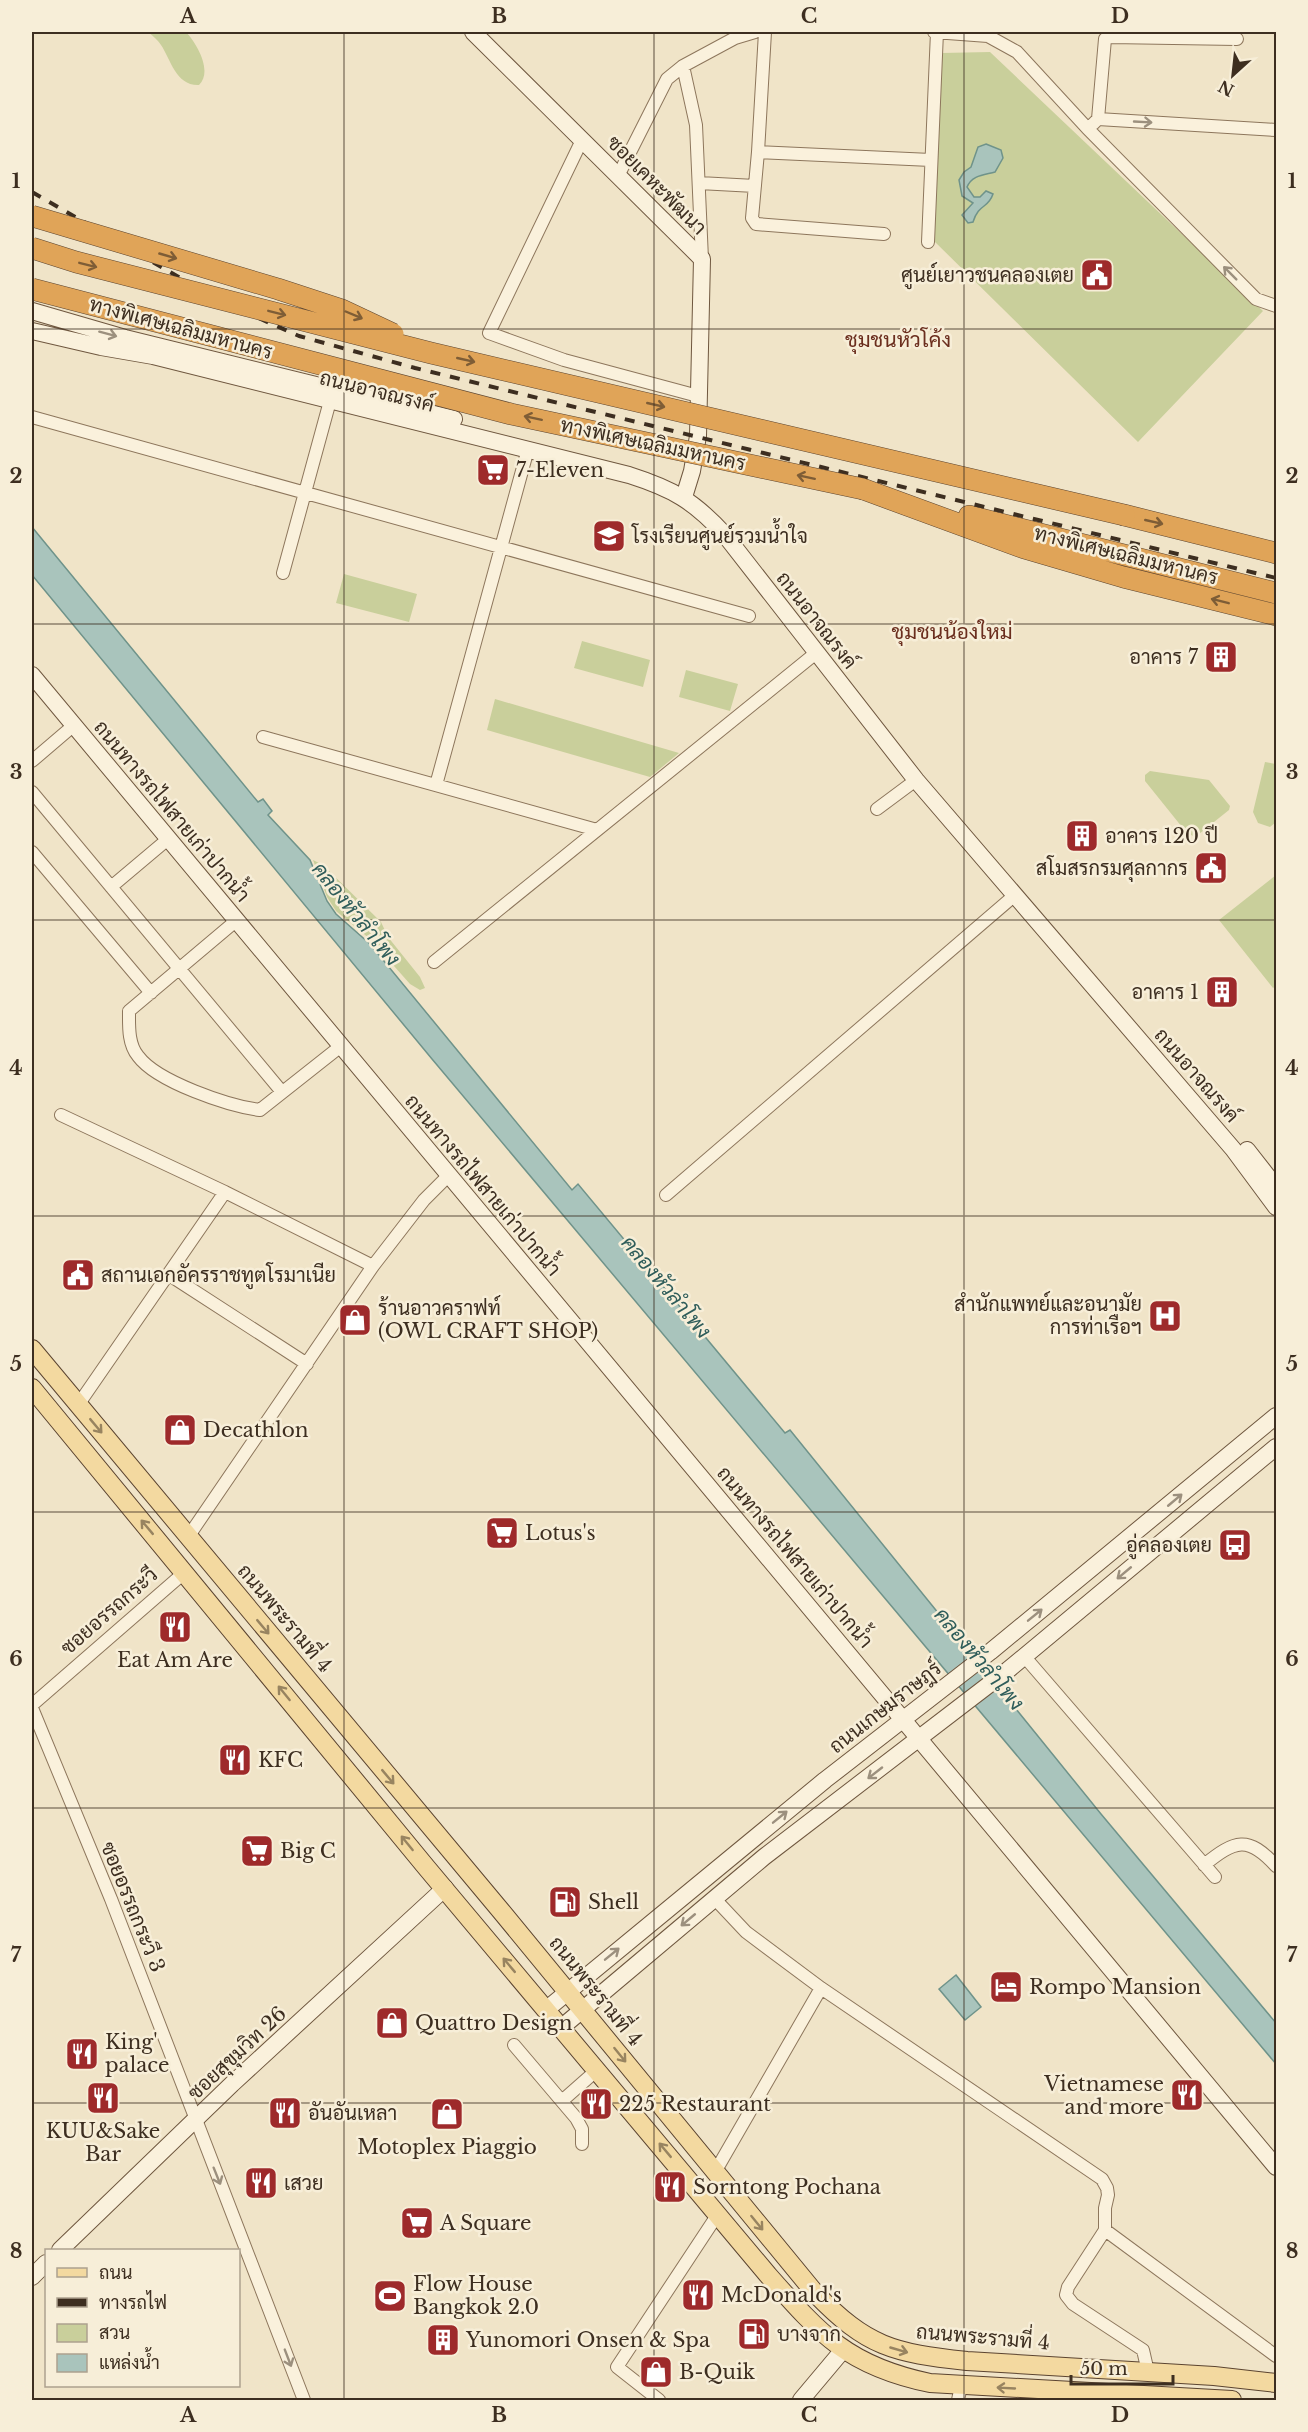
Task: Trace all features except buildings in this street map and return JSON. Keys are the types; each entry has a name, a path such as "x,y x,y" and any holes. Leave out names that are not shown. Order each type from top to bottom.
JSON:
{"highway":[{"path":"32,216 342,310 431,353"},
{"name":"ทางพิเศษเฉลิมมหานคร","path":"32,248 76,262 431,353 1183,529 1276,553"},
{"name":"ทางพิเศษเฉลิมมหานคร","path":"32,289 511,414 863,489 1276,593"},
{"path":"863,489 1024,548 1123,577 1276,615"},
{"path":"1183,529 1276,541"}],"main road":[{"name":"ถนนพระรามที่ 4","path":"32,1349 583,2010 815,2293 855,2331 899,2351 957,2360 1214,2376 1276,2383"},
{"path":"32,1388 718,2214 799,2310 843,2350 859,2360 899,2377 930,2383 960,2393 1230,2400"},
{"path":"185,1572 204,1556"}],"street":[{"name":"ซอยเคหะพัฒนา","path":"472,32 702,259 697,448 686,491"},
{"path":"618,176 668,79 683,66 733,35 755,32"},
{"path":"765,32 752,218 757,225 884,234"},
{"path":"928,242 935,32 988,34 1017,52 1087,128 1256,299 1276,306"},
{"path":"1098,119 1105,39 1186,35 1237,39"},
{"path":"683,66 696,125 702,259"},
{"path":"1087,128 1098,119 1276,130"},
{"path":"582,140 489,333 564,360 698,396"},
{"path":"758,152 931,160"},
{"path":"699,183 755,186"},
{"name":"ถนนอาจณรงค์","path":"32,311 686,491 725,535 916,780 1233,1149 1276,1207"},
{"name":"ถนนอาจณรงค์","path":"32,331 332,395 646,469 686,491 718,514 902,746 1233,1132 1276,1186"},
{"path":"283,573 332,395"},
{"path":"32,417 749,616"},
{"path":"436,785 528,449"},
{"path":"434,962 816,653"},
{"name":"ถนนทางรถไฟสายเก่าปากน้ำ","path":"32,675 760,1550 921,1737"},
{"path":"32,761 74,726"},
{"path":"263,737 597,830"},
{"path":"877,809 916,780"},
{"path":"32,792 282,1092"},
{"path":"111,887 168,839"},
{"path":"32,852 151,993"},
{"path":"666,1195 1015,895"},
{"path":"237,920 129,1011 129,1030 137,1056 151,1069 170,1080 215,1099 260,1110 340,1046"},
{"path":"61,1115 225,1192 373,1266"},
{"path":"188,1537 373,1266 424,1200 448,1176"},
{"path":"78,1405 225,1192"},
{"path":"168,1274 307,1364"},
{"name":"ถนนเกษมราษฎร์","path":"547,2009 751,1841 990,1652 1276,1416"},
{"path":"562,2027 764,1857 1008,1670 1276,1447"},
{"path":"1130,1537 1145,1556"},
{"name":"ซอยอรรถกระวี","path":"32,1707 185,1572"},
{"path":"1024,1656 1215,1877"},
{"name":"ซอยอรรถกระวี 3","path":"32,1707 111,1899 304,2400"},
{"path":"921,1737 1276,2167"},
{"path":"751,1841 764,1857"},
{"path":"1204,1865 1224,1849 1244,1845 1255,1847 1263,1852 1276,1866"},
{"name":"ซอยสุขุมวิท 26","path":"61,2249 232,2084 445,1888"},
{"path":"714,1898 746,1932 821,1988 1102,2179 1108,2195 1105,2208 1105,2230 1068,2287 1066,2295 1073,2304 1143,2350 1148,2372"},
{"path":"715,2172 821,1988"},
{"path":"514,2045 563,2100 580,2123 582,2144"},
{"path":"563,2100 597,2070"},
{"path":"659,2400 617,2367 718,2214"},
{"path":"1105,2230 1276,2356"},
{"path":"32,2277 45,2264"},
{"path":"801,2400 843,2350"}],"green space":[{"path":"148,32 186,32 199,50 204,65 203,79 199,85 191,84 180,77 160,43"},
{"name":"ศูนย์เยาวชนคลองเตย","path":"990,52 1263,311 1138,442 933,240 941,53"},
{"path":"344,574 417,594 409,622 336,603"},
{"path":"582,641 650,660 643,687 574,668"},
{"path":"686,670 738,684 730,711 679,697"},
{"path":"495,699 679,753 650,777 487,730"},
{"path":"1265,762 1276,764 1276,822 1270,827 1258,823 1253,812"},
{"path":"1150,771 1209,780 1230,806 1229,810 1199,834 1193,836 1186,832 1145,781 1145,775"},
{"path":"313,860 323,865 381,922 388,937 420,977 425,988 420,990 410,984 370,939 336,911 327,897"},
{"path":"1276,875 1276,986 1273,988 1219,920"}],"water":[{"path":"986,144 1001,150 1003,158 995,172 975,178 969,183 967,187 974,197 980,197 986,191 993,194 989,202 975,216 973,222 968,223 962,215 973,203 962,196 959,180 971,167 978,147"},
{"path":"32,527 258,802 263,799 272,811 268,815 310,860 327,901 336,914 370,944 572,1190 578,1184 785,1433 790,1430 1101,1814 1276,2023 1276,2064 432,1059 32,575"},
{"path":"956,1975 981,2007 965,2020 939,1989"}],"railway":[{"path":"32,192 220,301 299,336 415,368 1276,578"}],"place":[{"name":"ศูนย์เยาวชนคลองเตย","path":"1097,275"},
{"name":"7-Eleven","path":"493,470"},
{"name":"โรงเรียนศูนย์รวมน้ำใจ","path":"609,536"},
{"name":"อาคาร 7","path":"1221,657"},
{"name":"อาคาร 120 ปี","path":"1082,836"},
{"name":"สโมสรกรมศุลกากร","path":"1211,868"},
{"name":"อาคาร 1","path":"1222,992"},
{"name":"สถานเอกอัครราชทูตโรมาเนีย","path":"78,1275"},
{"name":"สำนักแพทย์และอนามัย การท่าเรือฯ","path":"1165,1316"},
{"name":"ร้านอาวคราฟท์ (OWL CRAFT SHOP)","path":"355,1320"},
{"name":"Decathlon","path":"180,1430"},
{"name":"Lotus's","path":"502,1533"},
{"name":"อู่คลองเตย","path":"1235,1545"},
{"name":"Eat Am Are","path":"175,1627"},
{"name":"KFC","path":"235,1760"},
{"name":"Big C","path":"257,1851"},
{"name":"Shell","path":"565,1902"},
{"name":"Rompo Mansion","path":"1006,1987"},
{"name":"Quattro Design","path":"392,2023"},
{"name":"King' palace","path":"82,2054"},
{"name":"Vietnamese and more","path":"1187,2095"},
{"name":"KUU&Sake Bar","path":"103,2098"},
{"name":"225 Restaurant","path":"596,2104"},
{"name":"อันอันเหลา","path":"285,2113"},
{"name":"Motoplex Piaggio","path":"447,2114"},
{"name":"เสวย","path":"261,2183"},
{"name":"Sorntong Pochana","path":"670,2187"},
{"name":"A Square","path":"417,2223"},
{"name":"McDonald's","path":"698,2295"},
{"name":"Flow House Bangkok 2.0","path":"390,2296"},
{"name":"บางจาก","path":"754,2334"},
{"name":"Yunomori Onsen & Spa","path":"443,2340"},
{"name":"B-Quik","path":"656,2372"}],"district":[{"name":"ชุมชนหัวโค้ง","path":"898,340"},
{"name":"ชุมชนน้องใหม่","path":"952,632"}],"water label":[{"name":"คลองหัวลำโพง","path":"356,914"},
{"name":"คลองหัวลำโพง","path":"666,1287"},
{"name":"คลองหัวลำโพง","path":"979,1659"}]}
